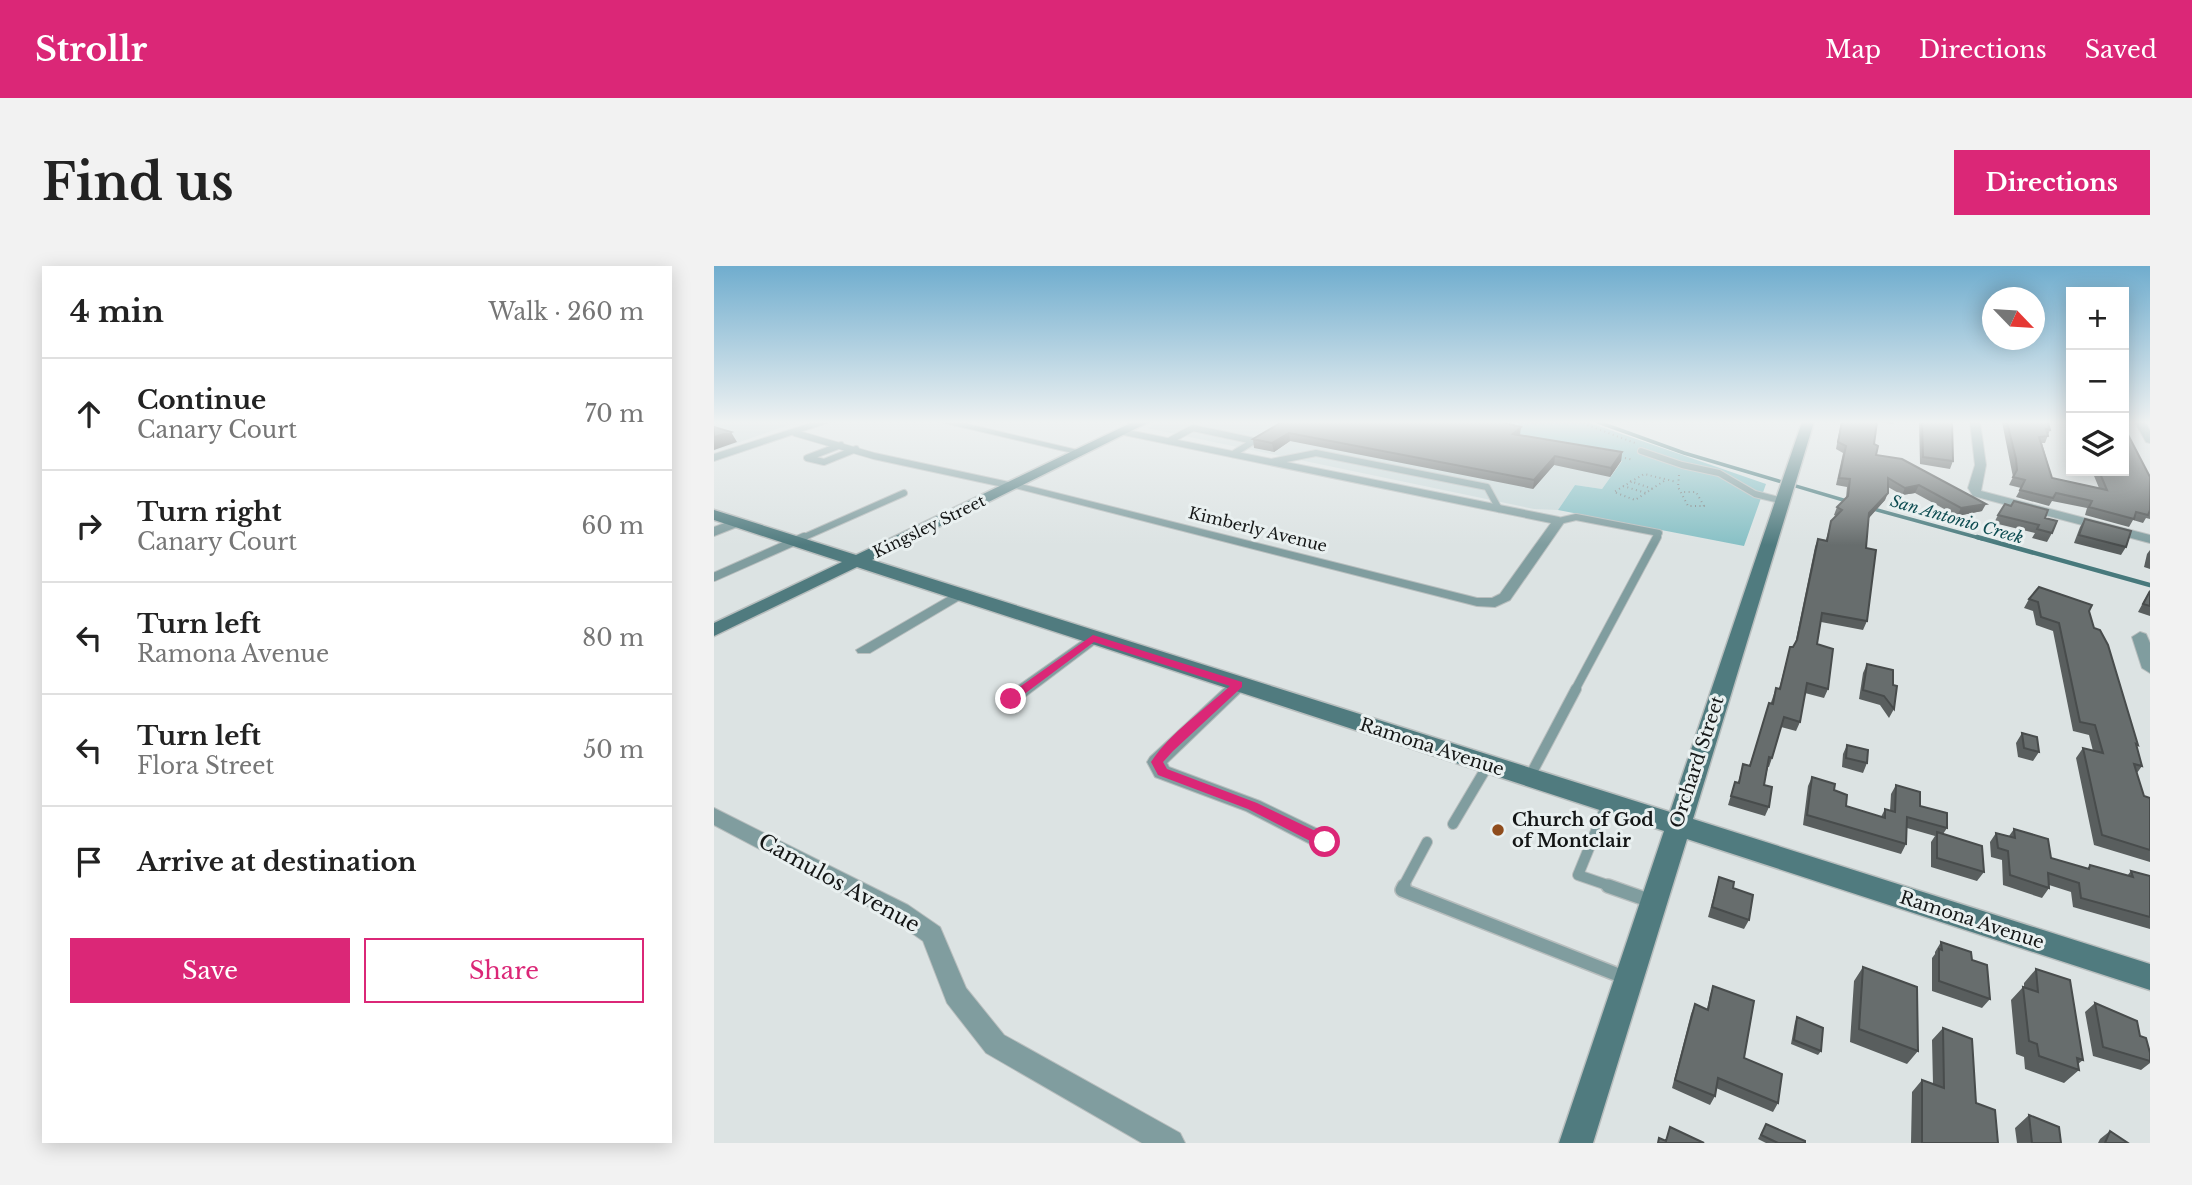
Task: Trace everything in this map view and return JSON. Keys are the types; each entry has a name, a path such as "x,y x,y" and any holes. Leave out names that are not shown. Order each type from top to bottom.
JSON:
{"street":[{"name":"Kingsley Street","path":"714,630 1059,463"},
{"path":"1275,463 1559,521"},
{"name":"Orchard Street","path":"1576,1143 1755,581 1796,463"},
{"path":"1979,463 1979,481 1974,488 1977,493 2150,539"},
{"name":"Kimberly Avenue","path":"1013,486 1477,602 1495,603 1505,597 1559,521"},
{"name":"Ramona Avenue","path":"714,514 2150,978"},
{"path":"714,531 738,522"},
{"path":"864,650 958,595"},
{"path":"2140,637 2150,668"},
{"path":"1011,699 1093,638"},
{"path":"1238,685 1168,748 1157,762 1162,772 1252,806 1325,842"},
{"name":"Camulos Avenue","path":"714,816 900,912 932,934 956,995 995,1044 1170,1143"}],"lane":[{"path":"915,463 1013,486"},
{"path":"1366,463 1488,487 1499,509"},
{"path":"1677,463 1719,473 1755,494 1788,490"},
{"path":"714,577 904,493"},
{"path":"1528,778 1659,533 1576,517 1559,521"},
{"path":"1453,824 1488,765"},
{"path":"1607,804 1578,874 1653,901"},
{"path":"1427,842 1402,891 1628,978"}],"path":[{"path":"1647,468 1644,474 1614,492 1635,500 1664,481"},
{"path":"1680,472 1677,482 1681,492 1688,506 1704,506 1696,492 1681,492"},
{"path":"1644,474 1677,482"},
{"path":"1630,481 1653,489"},
{"path":"1623,485 1646,493"}],"shaded area":[{"path":"1314,463 1621,463 1602,489 1575,485 1558,510 1534,509"},
{"path":"1621,463 1705,463 1766,484 1744,546 1558,510 1575,485 1602,489"}],"building":[{"path":"1445,463 1549,463 1534,480"},
{"path":"1587,463 1614,463 1611,468"},
{"path":"1842,463 1909,463 1986,504 1961,508 1919,485 1905,488 1888,478 1888,493 1869,513 1866,548 1876,550 1867,621 1822,613 1817,644 1833,649 1828,689 1807,683 1800,722 1784,717 1772,758 1769,757 1764,785 1772,787 1769,807 1731,796 1735,782 1739,783 1743,764 1750,766 1769,703 1773,704 1776,688 1780,689 1790,647 1793,647 1797,640 1818,539 1827,541 1831,521 1842,510 1837,507 1848,496 1850,479 1839,478"},
{"path":"2016,463 2047,463 2052,478 2107,490 2101,476 2129,476 2129,463 2143,463 2150,477 2150,510 2148,515 2136,512 2134,519 2089,507 2092,501 2056,493 2053,498 2020,490 2025,480 2013,477 2017,470"},
{"path":"2014,501 2048,510 2045,518 2057,521 2052,533 2037,529 2039,525 1998,515 2005,504 2011,506"},
{"path":"2085,519 2131,531 2126,547 2079,535"},
{"path":"2039,587 2092,605 2089,611 2094,628 2100,630 2108,645 2138,745 2136,744 2142,766 2134,764 2144,796 2150,798 2150,850 2102,835 2083,748 2103,753 2095,725 2080,722 2059,623 2041,617 2038,602 2029,599"},
{"path":"2150,591 2150,606 2143,604"},
{"path":"1867,664 1893,670 1893,685 1897,686 1894,709 1884,696 1863,690"},
{"path":"2022,733 2037,737 2039,752 2024,748"},
{"path":"1847,745 1868,750 1867,763 1846,758"},
{"path":"1812,777 1835,784 1834,790 1847,795 1846,806 1885,818 1885,809 1895,812 1896,785 1920,792 1920,806 1947,813 1947,828 1907,817 1906,844 1807,815"},
{"path":"2014,829 2048,839 2051,858 2089,869 2090,865 2133,877 2131,871 2150,876 2150,917 2081,898 2079,883 2048,873 2049,888 2010,875 2008,851 1998,848 1996,833 2015,838"},
{"path":"1937,832 1982,846 1984,872 1937,858"},
{"path":"1719,877 1734,882 1733,888 1753,895 1749,920 1712,907"},
{"path":"1941,942 1971,952 1972,960 1987,965 1990,999 1939,981"},
{"path":"1863,967 1917,987 1918,1051 1859,1029"},
{"path":"2036,969 2070,980 2083,1060 2077,1058 2079,1070 2039,1056 2037,1044 2029,1041 2023,987 2038,992"},
{"path":"1713,986 1754,1001 1744,1058 1782,1074 1778,1103 1718,1078 1715,1096 1675,1080 1695,1004 1708,1010"},
{"path":"2095,1003 2137,1021 2140,1036 2146,1038 2150,1061 2103,1047"},
{"path":"1797,1017 1823,1028 1821,1051 1794,1040"},
{"path":"1943,1028 1972,1039 1976,1103 1995,1110 1998,1143 1922,1143 1922,1080 1944,1088"},
{"path":"2029,1115 2059,1127 2061,1143 2032,1143"},
{"path":"1766,1124 1805,1143 1778,1143 1761,1135"},
{"path":"1670,1127 1704,1143 1658,1143 1659,1138 1666,1141"},
{"path":"2110,1131 2128,1143 2105,1143"}],"waterway":[{"name":"San Antonio Creek","path":"1718,463 1850,502"},
{"name":"San Antonio Creek","path":"1870,508 1983,539"},
{"name":"San Antonio Creek","path":"1977,537 2150,585"}],"place":[{"name":"Church of God of Montclair","path":"1498,830"}],"route":[{"path":"1011,699 1093,638 1238,685 1168,748 1157,762 1162,772 1252,806 1325,842"}]}
